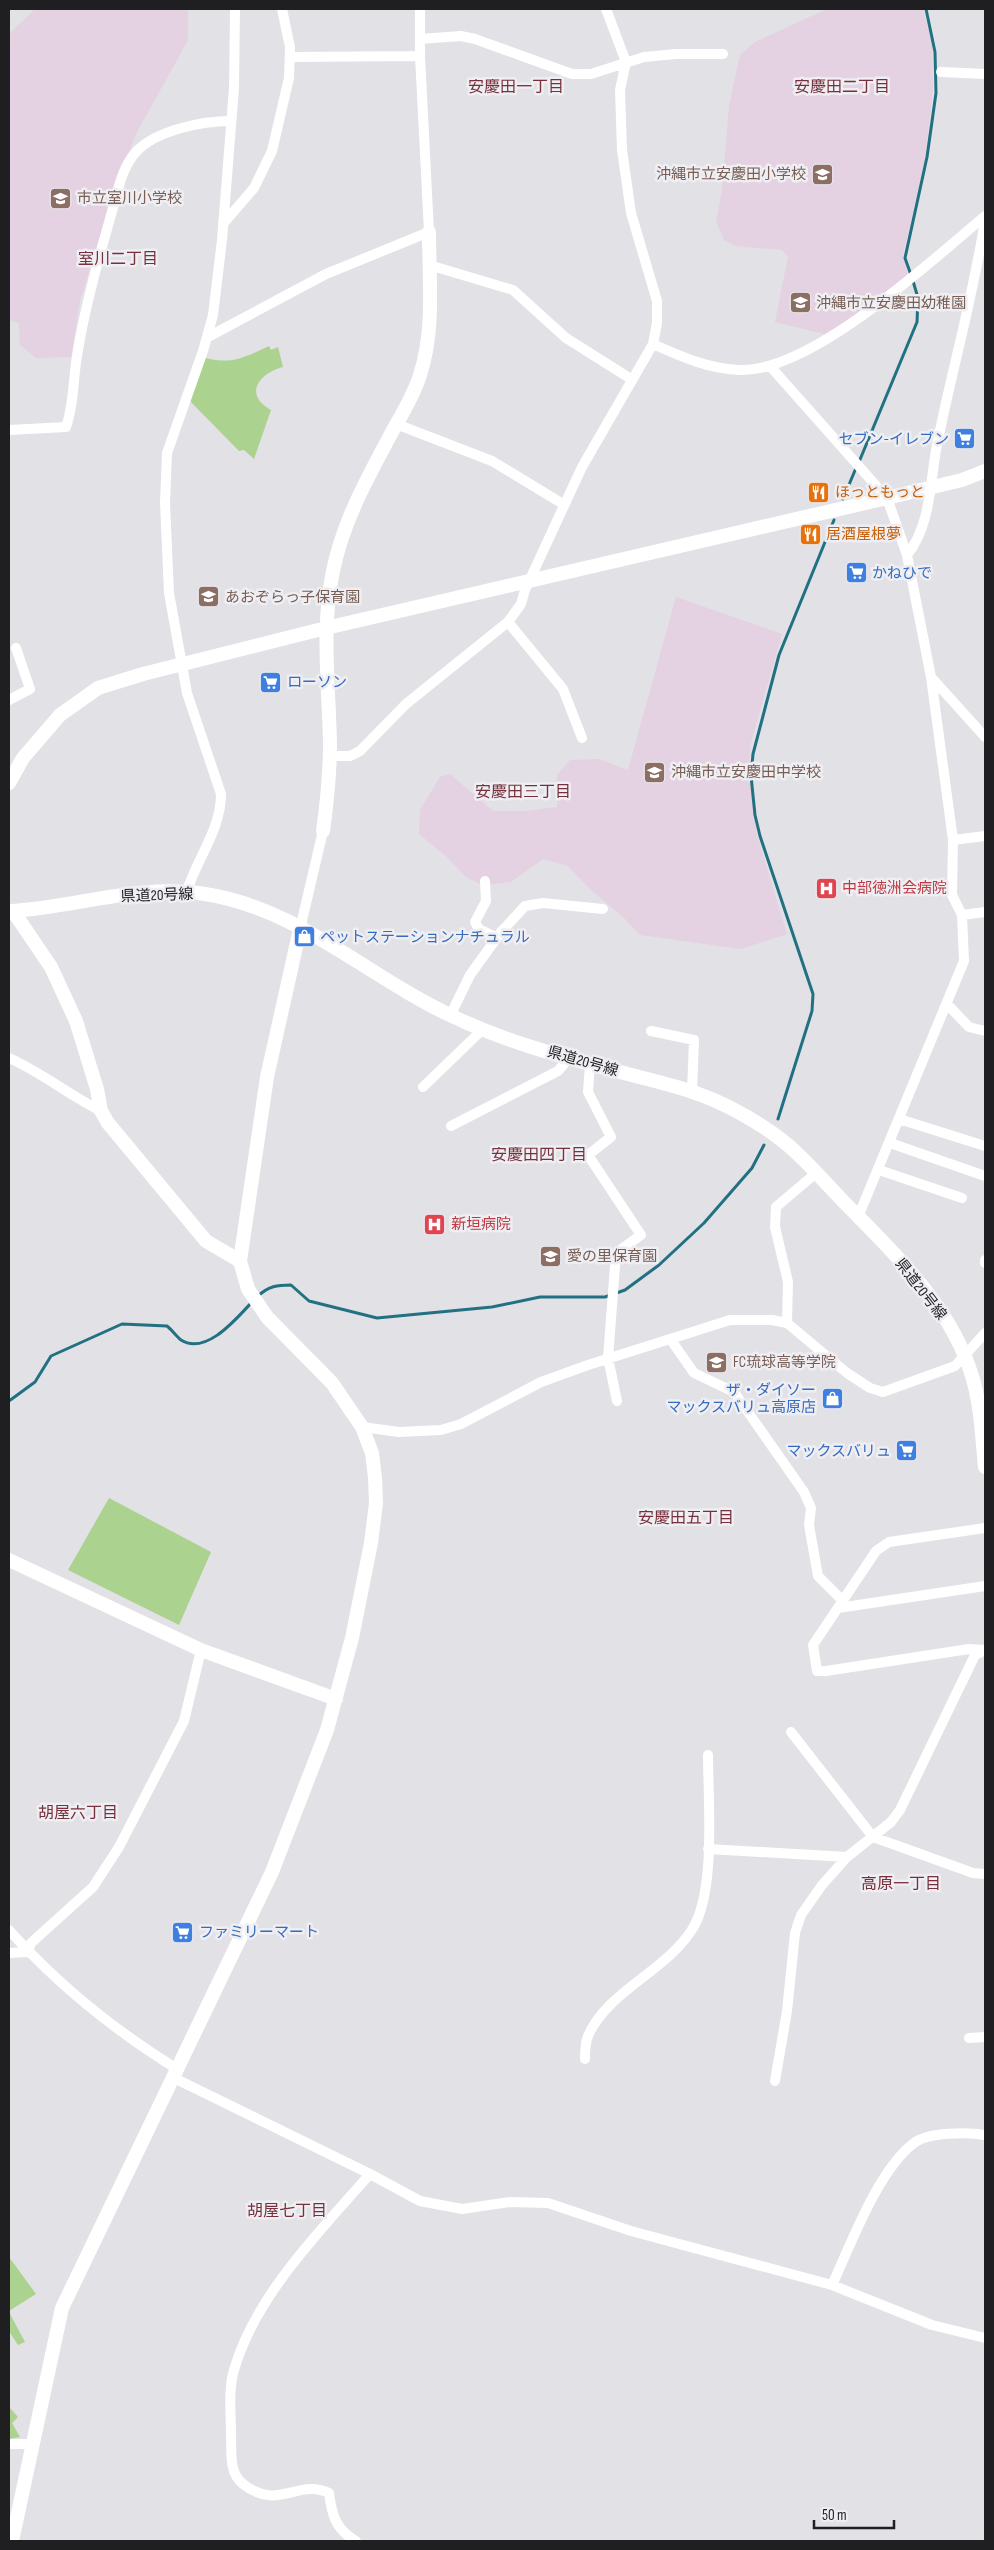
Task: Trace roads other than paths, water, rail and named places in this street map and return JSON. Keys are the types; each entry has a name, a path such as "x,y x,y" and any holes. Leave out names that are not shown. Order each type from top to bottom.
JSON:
{"street":[{"path":"187,891 194,869 216,825 221,808 221,794 186,693 175,631 169,584 165,502 167,453 208,337 213,315 223,224 231,121 235,9"},
{"path":"223,224 254,188 266,165 289,78 290,47 282,9"},
{"path":"12,2541 62,2308 272,1872 327,1730 352,1638 371,1543 376,1503 372,1453 362,1427 332,1383 267,1317 251,1293 240,1261 266,1077 324,831 330,756 326,628 339,542 363,487 414,391 425,358 430,327 429,232 420,56 420,9"},
{"path":"330,756 350,756 360,751 406,704 508,622 522,604 563,504 631,379 647,358 654,344 658,323 657,301 631,213 622,150 620,90 626,62 606,9"},
{"path":"420,39 461,36 475,39 572,74 591,74 626,62 676,54 723,54"},
{"path":"290,56 420,56"},
{"path":"942,72 985,74"},
{"path":"9,430 66,427 69,418 77,356 96,264 122,178 136,152 149,142 175,130 205,122 231,121"},
{"path":"654,344 714,368 742,370 770,366 796,356 822,343 902,285 985,216"},
{"path":"906,554 916,543 932,487 936,451 981,272 985,220"},
{"path":"208,337 326,274 429,232"},
{"path":"429,265 512,290 566,338 631,379"},
{"path":"770,366 887,498 906,554 931,677 953,840 952,895 962,915 964,961 948,1004 920,1063 890,1144 858,1217"},
{"path":"396,424 492,462 563,504"},
{"path":"9,783 22,758 46,730 78,700 98,688 143,674 326,628 887,498 962,480 985,471"},
{"path":"508,622 563,689 582,738"},
{"path":"9,700 30,689 16,648"},
{"path":"931,677 985,737"},
{"path":"953,840 985,836"},
{"path":"486,881 486,901 475,922 479,928 497,938"},
{"name":"県道20号線","path":"11,911 129,894 187,891 252,904 300,929 450,1016 482,1030 569,1058 692,1092 717,1101 768,1130 816,1172 905,1266 938,1308 964,1358 979,1376 985,1467"},
{"path":"450,1016 470,975 497,938 524,906 542,903 603,910"},
{"path":"11,911 51,968 76,1021 97,1089 100,1111 118,1137 206,1241 240,1261"},
{"path":"962,915 985,912"},
{"path":"948,1004 969,1027 985,1031"},
{"path":"423,1088 482,1030"},
{"path":"651,1030 694,1040 692,1092"},
{"path":"9,1058 26,1065 78,1100 100,1111"},
{"path":"451,1126 558,1071 569,1058"},
{"path":"590,1064 588,1092 612,1137 588,1156 641,1236 616,1253 608,1358 616,1401"},
{"path":"899,1119 985,1146"},
{"path":"890,1144 985,1176"},
{"path":"879,1170 962,1198"},
{"path":"787,1324 788,1282 775,1226 776,1207 805,1179 816,1172"},
{"path":"362,1427 399,1432 441,1430 461,1424 541,1382 608,1358 671,1340 730,1320 772,1320 787,1324 847,1372 870,1388 882,1392 955,1366 985,1333"},
{"path":"671,1340 694,1373 734,1392 804,1492 812,1508 809,1525 818,1576 841,1604"},
{"path":"985,1528 889,1542 876,1552 814,1645 817,1670 826,1671 969,1649 985,1650"},
{"path":"9,1560 201,1650 336,1699"},
{"path":"841,1604 985,1586"},
{"path":"28,1952 31,1943 93,1887 118,1847 184,1721 201,1650"},
{"path":"775,2081 787,2011 795,1933 801,1915 822,1885 847,1857 891,1822 900,1810 975,1655 985,1650"},
{"path":"792,1732 873,1836 973,1873 985,1874"},
{"path":"585,2059 587,2038 597,2018 656,1968 683,1941 693,1927 701,1910 706,1886 708,1849 708,1755"},
{"path":"708,1849 847,1857"},
{"path":"9,1930 28,1952 81,2001 175,2074 420,2201 462,2208 510,2202 548,2203 631,2231 832,2285 932,2325 985,2338"},
{"path":"9,1953 28,1952"},
{"path":"969,2038 985,2037"},
{"path":"832,2285 879,2187 896,2161 915,2142 931,2136 960,2133 985,2135"},
{"path":"356,2541 337,2526 332,2516 329,2492 322,2489 306,2489 284,2496 264,2496 242,2483 233,2472 230,2392 234,2370 248,2334 280,2281 370,2174"},
{"path":"9,2444 34,2444"}],"waterway":[{"path":"911,275 905,258 927,157 936,93 935,52 926,9"},
{"path":"859,462 917,322 918,298 913,281"},
{"path":"843,499 856,468"},
{"path":"778,1119 812,1011 813,994 760,836 755,815 751,776 753,754 779,655 834,520"},
{"path":"258,1296 273,1287 291,1285 309,1301 377,1318 492,1307 540,1297 605,1297 625,1290 659,1265 704,1223 752,1168 764,1145"},
{"path":"9,1401 35,1382 51,1356 122,1324 167,1326 181,1340 191,1344 201,1343 220,1333 230,1325 252,1302"}],"place":[{"name":"沖縄市立安慶田小学校","path":"822,174"},
{"name":"市立室川小学校","path":"61,198"},
{"name":"沖縄市立安慶田幼稚園","path":"800,303"},
{"name":"セブン-イレブン","path":"965,439"},
{"name":"ほっともっと","path":"819,492"},
{"name":"居酒屋根夢","path":"810,534"},
{"name":"かねひで","path":"856,573"},
{"name":"あおぞらっ子保育園","path":"209,597"},
{"name":"ローソン","path":"271,682"},
{"name":"沖縄市立安慶田中学校","path":"655,772"},
{"name":"中部徳洲会病院","path":"826,888"},
{"name":"ペットステーションナチュラル","path":"304,937"},
{"name":"新垣病院","path":"435,1224"},
{"name":"愛の里保育園","path":"551,1256"},
{"name":"FC琉球高等学院","path":"717,1362"},
{"name":"ザ・ダイソー マックスバリュ高原店","path":"832,1399"},
{"name":"マックスバリュ","path":"907,1451"},
{"name":"ファミリーマート","path":"183,1932"}],"district":[{"name":"安慶田一丁目","path":"516,86"},
{"name":"安慶田二丁目","path":"842,86"},
{"name":"室川二丁目","path":"118,258"},
{"name":"安慶田三丁目","path":"523,791"},
{"name":"安慶田四丁目","path":"539,1154"},
{"name":"安慶田五丁目","path":"686,1517"},
{"name":"胡屋六丁目","path":"78,1812"},
{"name":"高原一丁目","path":"901,1883"},
{"name":"胡屋七丁目","path":"287,2210"}]}
